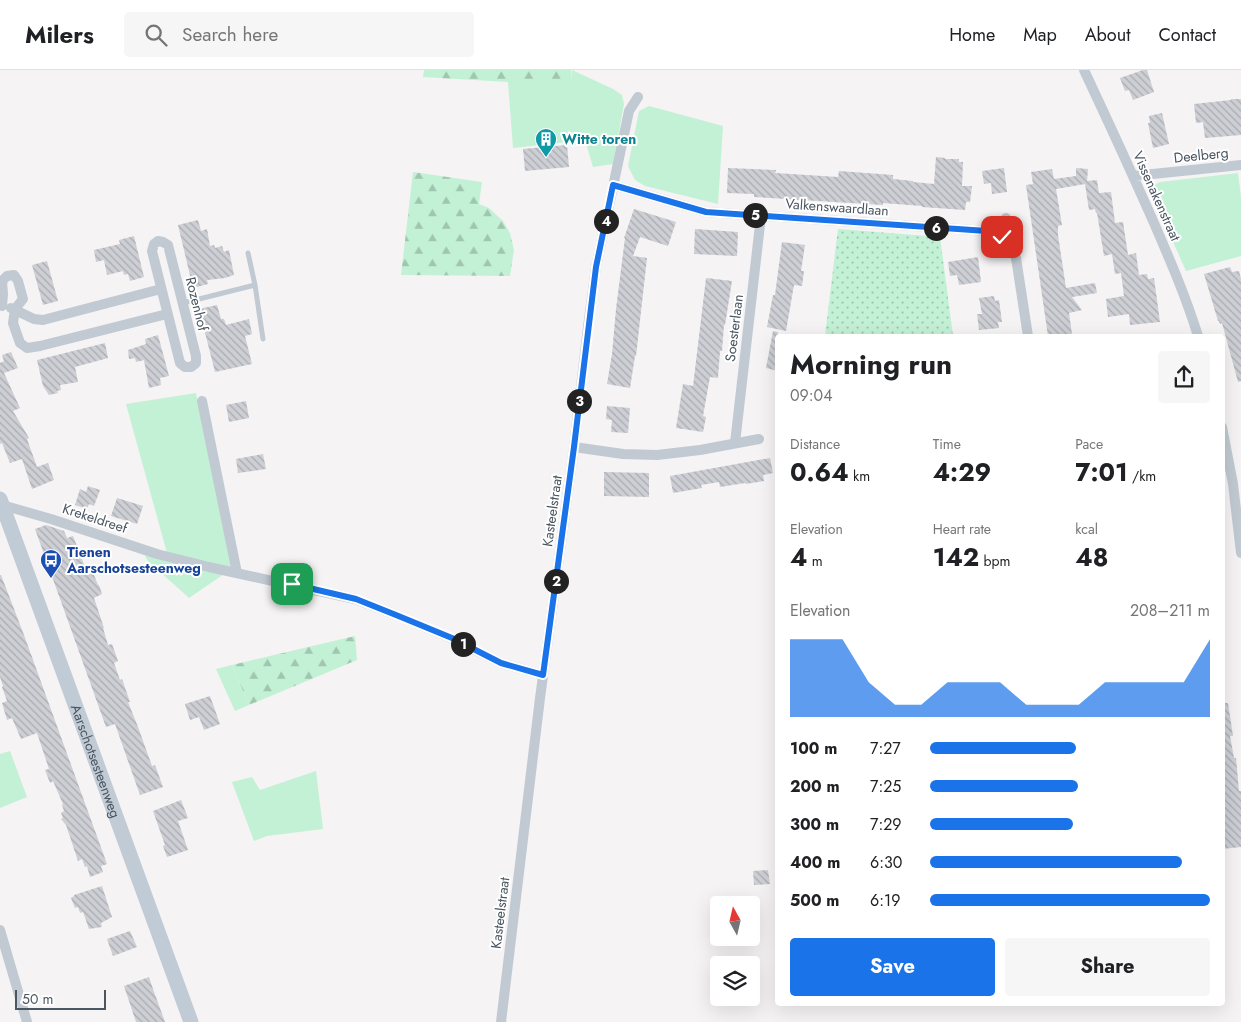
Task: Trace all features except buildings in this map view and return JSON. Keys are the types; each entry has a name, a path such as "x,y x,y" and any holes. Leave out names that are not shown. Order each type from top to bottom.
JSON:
{"main road":[{"name":"Aarschotsesteenweg","path":"1,502 191,1022"}],"street":[{"name":"Vissenakenstraat","path":"1084,70 1176,275 1197,334"},
{"name":"Kasteelstraat","path":"501,1022 540,698 596,267 629,111 638,97"},
{"name":"Deelberg","path":"1133,176 1241,165"},
{"name":"Valkenswaardlaan","path":"613,185 706,212 987,231 1002,237"},
{"name":"Soesterlaan","path":"735,443 760,216"},
{"path":"1006,218 1002,237 1011,243 1016,258 1028,334"},
{"name":"Rozenhof","path":"158,241 168,244 183,303 196,356 196,363 191,367 185,368 180,363 152,251 154,244 158,241"},
{"path":"161,289 43,320 34,319 15,309 1,306 4,294 2,281 7,276 14,275 18,281 23,299 15,309 13,323 20,343 27,348 167,314"},
{"path":"202,401 236,573"},
{"path":"574,447 623,454 657,455 700,450 759,439"},
{"path":"1225,443 1233,484 1241,553"},
{"name":"Krekeldreef","path":"1,502 157,554 209,568 356,599 452,638 501,663 543,675"},
{"path":"0,930 27,1022"}],"lane":[{"path":"248,253 263,339"},
{"path":"183,303 254,285"}],"green space":[{"path":"424,70 571,70 572,82 508,82 423,77"},
{"path":"572,70 622,95 624,104 613,164 593,167 585,140 513,148 508,82 571,82"},
{"path":"649,106 723,126 718,204 645,186 635,180 628,166 639,111"},
{"path":"413,172 482,182 479,204 489,208 503,221 510,233 514,250 510,276 401,275"},
{"path":"1238,173 1241,197 1241,256 1186,271 1150,190 1152,186 1160,182"},
{"path":"838,229 940,237 953,334 825,334"},
{"path":"196,393 231,567 167,553 126,404"},
{"path":"150,555 224,574 189,598 148,561 145,556"},
{"path":"355,636 357,660 249,705 232,665"},
{"path":"232,665 249,705 235,711 216,669"},
{"path":"10,751 27,797 0,808 0,754"},
{"path":"316,771 323,829 267,836 254,841 232,782 252,777 260,790"}],"place":[{"name":"Witte toren","path":"546,158"},
{"name":"Tienen Aarschotsesteenweg","path":"51,579"}],"route":[{"path":"292,584 356,599 452,638 501,663 543,675 596,267 613,185 706,212 987,231 1002,237"}]}
